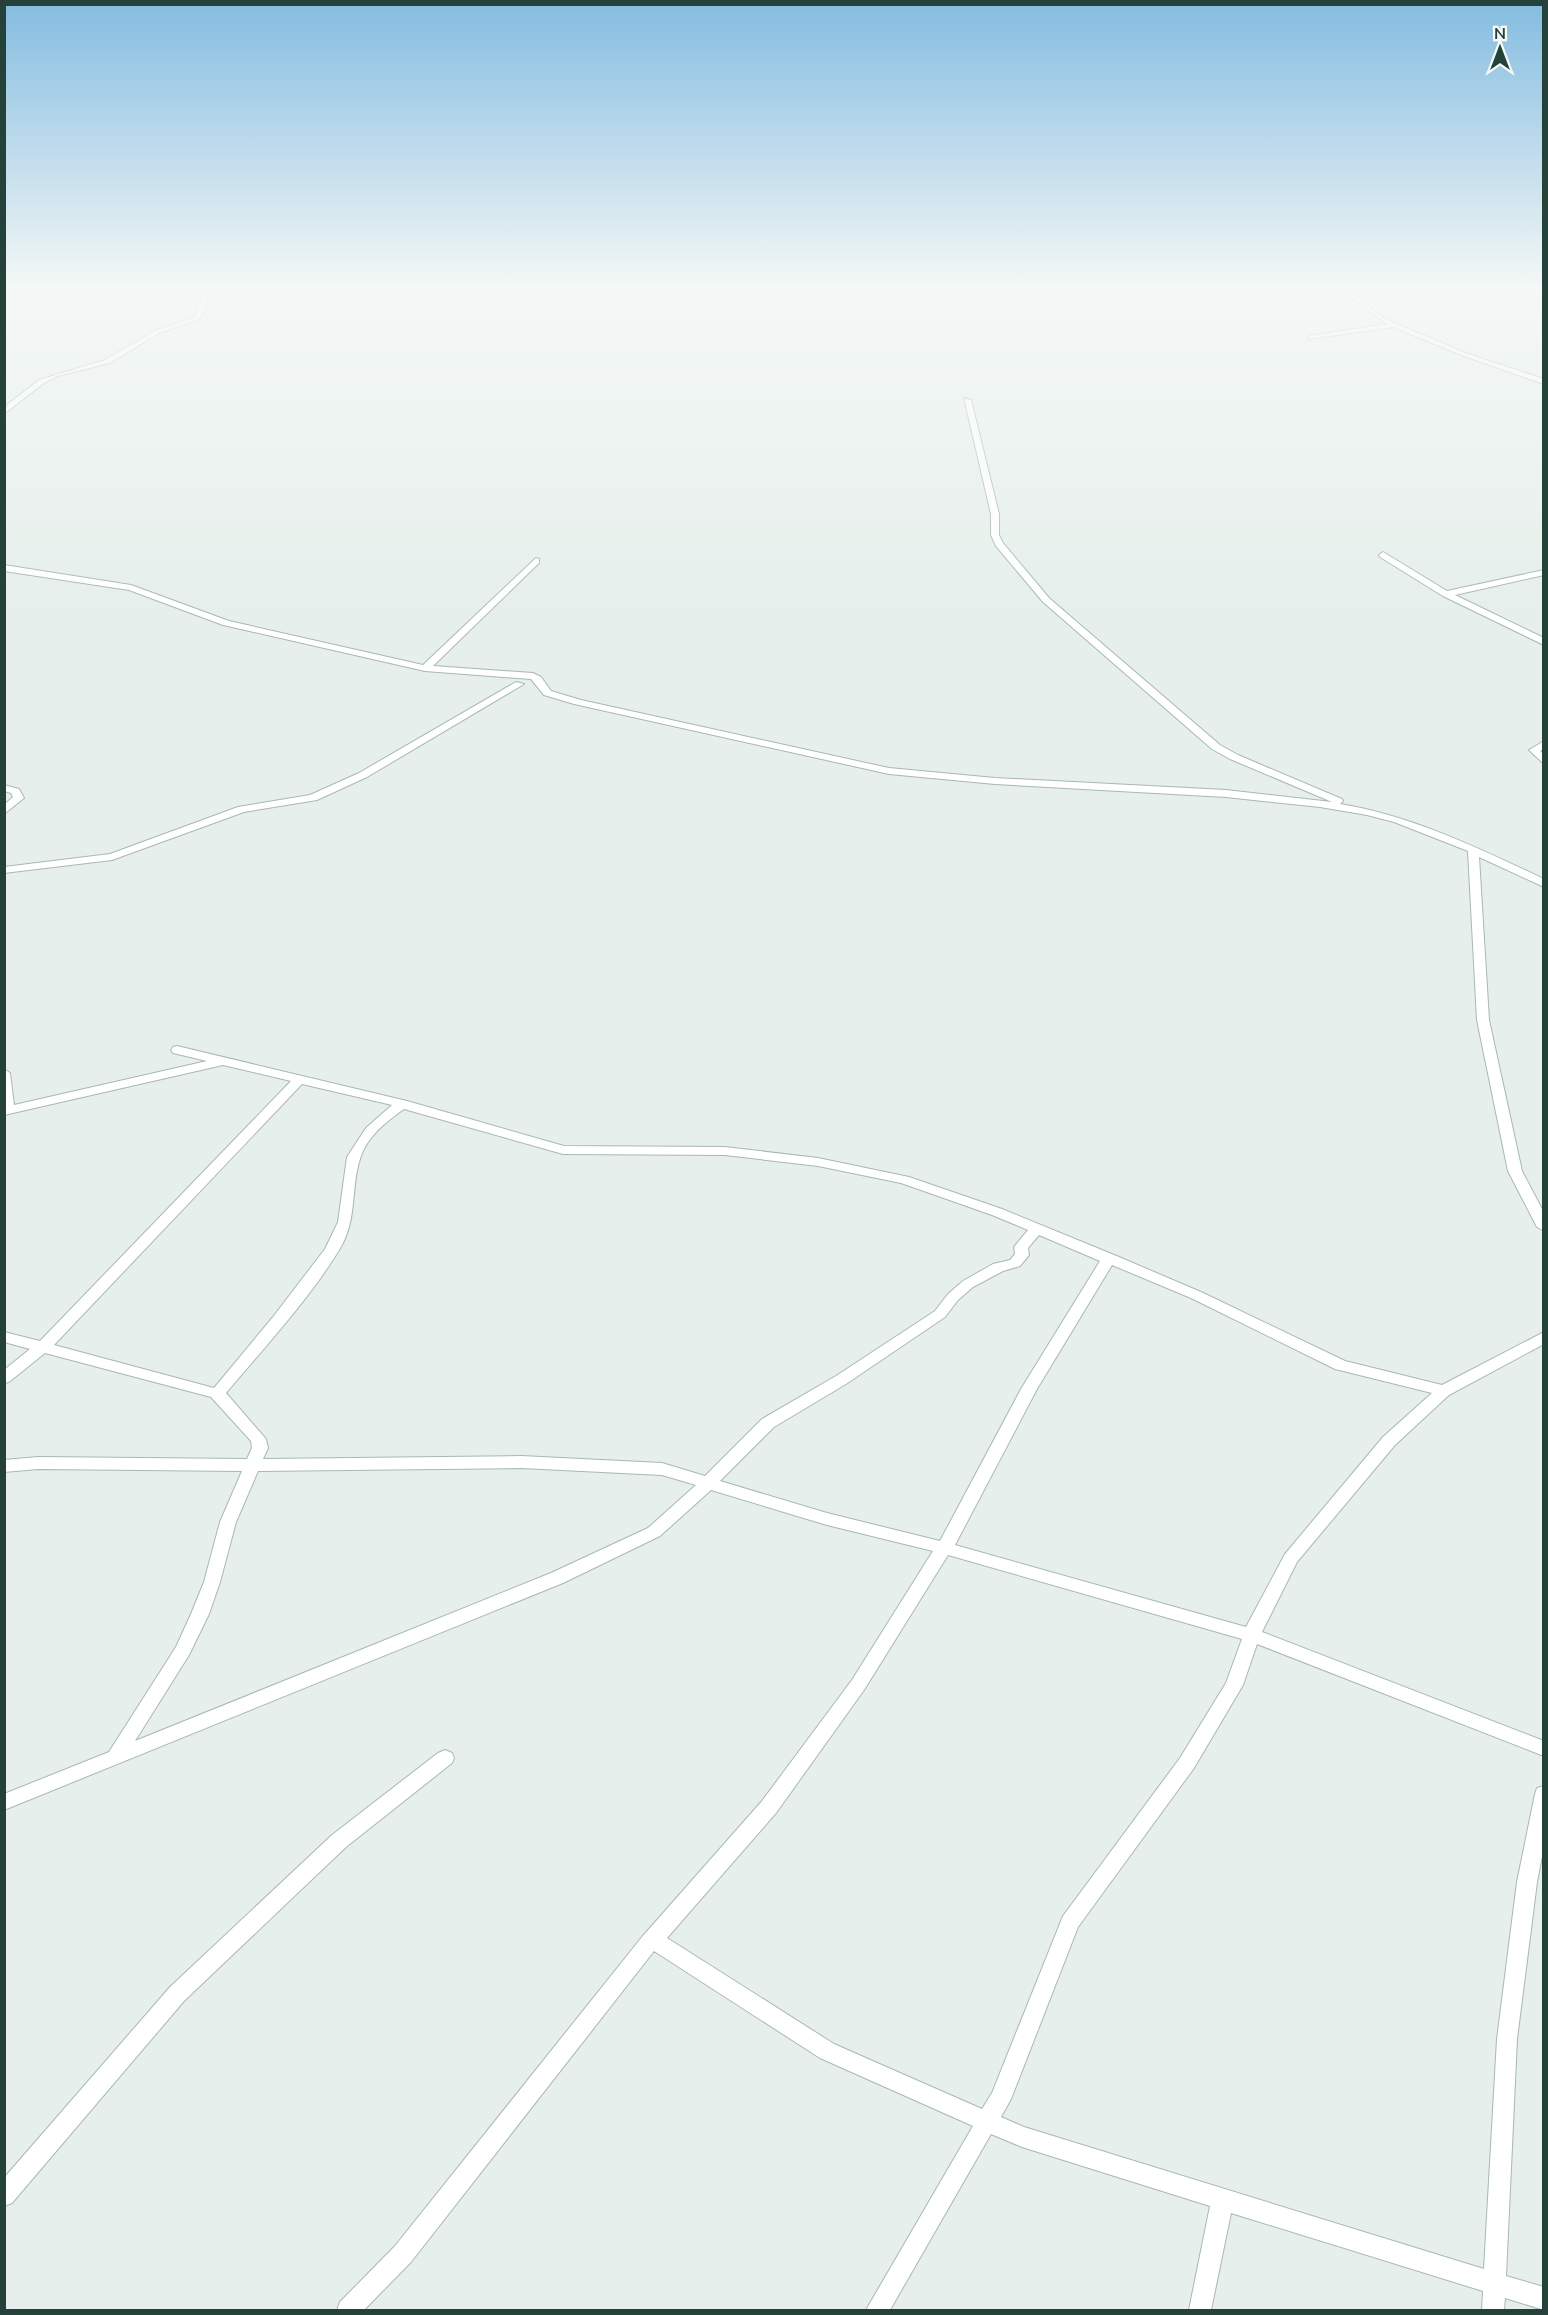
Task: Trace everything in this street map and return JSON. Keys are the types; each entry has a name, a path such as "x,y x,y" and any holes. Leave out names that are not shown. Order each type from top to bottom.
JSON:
{"street":[{"path":"4,412 20,395"},
{"path":"967,400 995,514 995,535 999,544 1046,600 1216,747 1234,757 1362,811"},
{"path":"1383,555 1446,594 1544,642"},
{"path":"425,668 536,561"},
{"path":"4,568 130,588 226,622 362,656 425,668 533,676 538,679 547,693"},
{"path":"1446,594 1544,572"},
{"path":"489,674 600,709 903,774 1221,792 1325,804 1362,811 1398,820 1473,850 1544,884"},
{"path":"4,870 112,857 242,809 313,798 363,775 519,684"},
{"path":"1544,744 1534,750 1544,761"},
{"path":"4,788 15,791 19,798 4,811"},
{"path":"1473,850 1483,1020 1515,1171 1544,1227"},
{"path":"177,1050 402,1104 563,1150 725,1151 818,1162 919,1184 1038,1228 1196,1295 1340,1365 1444,1391"},
{"path":"4,1073 6,1111 222,1061"},
{"path":"4,1378 43,1347 299,1080"},
{"path":"218,1395 293,1305 336,1243 342,1230 349,1197 351,1166 358,1148 377,1123 402,1104"},
{"path":"4,1802 557,1578 654,1532 707,1484 768,1423 841,1380 940,1314 952,1297 968,1284 998,1267 1016,1263 1022,1255 1021,1247 1038,1228"},
{"path":"348,2310 403,2254 652,1941 769,1807 858,1685 945,1548 1029,1389 1110,1260"},
{"path":"877,2310 1000,2099 1070,1922 1187,1763 1234,1685 1252,1635 1291,1558 1389,1441 1444,1391 1544,1336"},
{"path":"4,1337 218,1395 258,1439 260,1448 228,1522 213,1582 200,1614 183,1650 115,1758"},
{"path":"4,1466 38,1463 521,1462 662,1469 827,1519 945,1548 1252,1635 1544,1749"},
{"path":"4,2195 177,1994 339,1841 445,1758"},
{"path":"1493,2310 1507,2039 1527,1882 1544,1794"},
{"path":"652,1941 827,2051 1022,2137 1544,2299"},
{"path":"1200,2310 1222,2200"}]}
